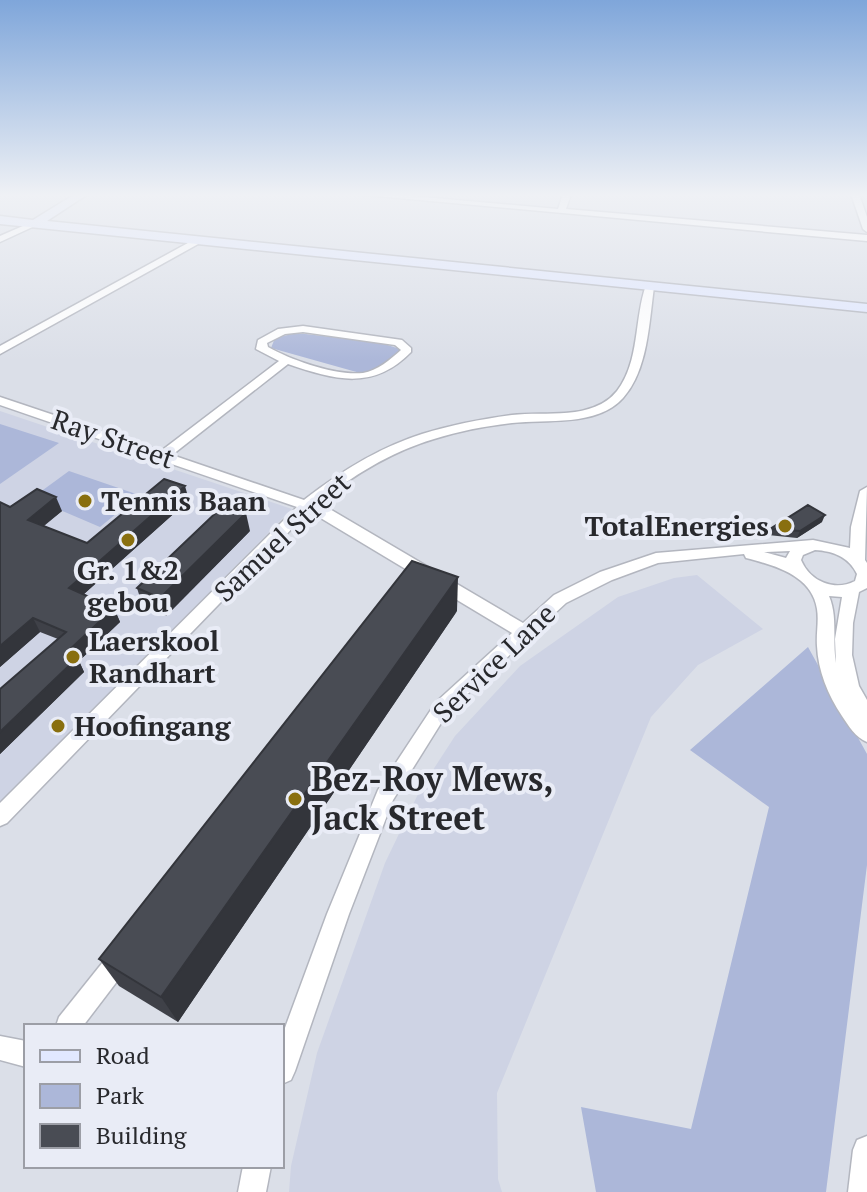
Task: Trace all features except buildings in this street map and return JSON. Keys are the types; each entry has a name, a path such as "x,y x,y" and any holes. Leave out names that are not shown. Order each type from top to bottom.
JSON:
{"street":[{"path":"0,351 182,250"},
{"path":"282,250 867,308"},
{"name":"Samuel Street","path":"0,817 308,504 338,479 367,462 429,436 511,420 591,412 612,402 625,387 641,340 649,287"},
{"path":"303,329 390,340 407,347 405,353 368,376 339,373 288,359 265,352 262,342 282,331 303,329"},
{"path":"163,456 288,359"},
{"name":"Ray Street","path":"0,401 308,504 341,520 522,631"},
{"path":"867,491 858,527 865,579 845,625 844,669 851,691 867,715"},
{"path":"796,570 793,560 797,552 848,536 858,527"},
{"path":"734,552 766,547 815,546 863,566"},
{"path":"734,552 768,558 796,570 814,585 828,611 825,641 834,687 846,709 867,734"},
{"name":"Service Lane","path":"284,1065 338,914 385,796 442,707 522,631 571,592 646,560 734,552"},
{"path":"814,585 833,591 859,589"},
{"path":"70,1024 135,939"},
{"path":"0,1048 24,1054"},
{"path":"862,1192 867,1150"},
{"path":"252,1192 257,1168"}],"shaded area":[{"name":"Laerskool Randhart","path":"0,411 292,509 0,805"},
{"path":"697,575 763,629 698,665 651,717 497,1093 498,1179 502,1192 289,1192 291,1166 317,1053 385,863 420,790 455,736 520,666 618,597 674,578"}],"green space":[{"path":"296,333 378,342 400,349 400,353 371,371 360,373 271,348 275,338"},
{"path":"0,424 59,443 0,484"},
{"name":"Tennis Baan","path":"69,471 139,495 100,527 32,498"},
{"path":"808,647 867,754 867,865 826,1192 596,1192 581,1107 691,1129 769,807 690,750"}],"place":[{"name":"Tennis Baan","path":"85,501"},
{"name":"TotalEnergies","path":"785,526"},
{"name":"Gr. 1&2 gebou","path":"128,540"},
{"name":"Laerskool Randhart","path":"73,657"},
{"name":"Hoofingang","path":"58,726"},
{"name":"Bez-Roy Mews, Jack Street","path":"295,799"}]}
